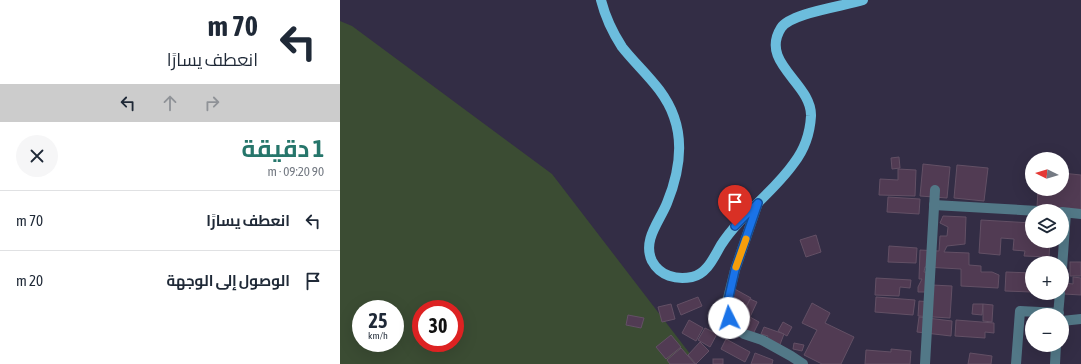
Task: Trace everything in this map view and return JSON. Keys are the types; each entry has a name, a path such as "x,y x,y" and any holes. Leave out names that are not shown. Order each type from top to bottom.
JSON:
{"main road":[{"path":"601,0 611,27 621,46 656,85 667,100 675,117 679,136 679,156 676,175 667,204 651,235 649,248 651,259 658,270 670,277 685,278 696,276 706,268 728,233 777,184 795,162 806,142 811,114 809,102 781,64 777,54 776,44 781,26 787,21 801,15 863,0"}],"street":[{"path":"925,364 935,190"},
{"path":"758,203 735,270 726,310 733,326 744,334 762,340 792,356 803,364"},
{"path":"934,205 1025,210"},
{"path":"1069,213 1081,214"},
{"path":"1016,364 1020,311 1025,312"},
{"path":"1069,318 1081,320"},
{"path":"1055,364 1056,352"}],"green space":[{"path":"340,21 352,26 552,174 694,359 692,364 340,364"}],"building":[{"path":"899,157 900,168 892,169 891,158"},
{"path":"923,164 950,167 947,198 920,196"},
{"path":"957,165 988,168 984,201 954,198"},
{"path":"898,169 916,170 915,196 879,195 880,179 898,180"},
{"path":"1069,174 1081,175 1081,211 1069,210 1069,204 1037,204 1038,196 1069,196"},
{"path":"888,197 920,199 919,214 887,212"},
{"path":"943,216 966,217 965,244 947,246 944,252 969,253 969,265 981,266 981,272 992,272 999,275 998,288 961,286 961,269 925,267 924,272 934,273 933,292 918,292 918,287 922,279 919,279 920,250 939,251 940,236 947,236 948,227 940,223"},
{"path":"981,220 1025,223 1025,248 1050,248 1049,256 1024,256 1025,251 1013,250 1014,239 1001,238 1000,255 979,253"},
{"path":"816,235 821,252 806,257 800,240"},
{"path":"889,246 917,248 916,263 888,262"},
{"path":"1070,262 1081,262 1081,276 1070,276"},
{"path":"1006,272 1025,273 1025,292 1005,291"},
{"path":"1073,277 1081,278 1081,295 1069,294 1069,284 1073,284"},
{"path":"876,278 911,280 910,288 900,287 899,296 875,295"},
{"path":"932,285 952,286 950,318 918,316 919,301 931,302"},
{"path":"731,287 751,298 741,315 730,309 726,318 717,313"},
{"path":"698,297 702,306 681,315 677,305"},
{"path":"876,297 915,300 913,315 875,312"},
{"path":"750,299 757,302 750,317 759,322 753,334 730,322 734,313 742,317"},
{"path":"812,303 830,313 825,323 854,337 841,364 822,364 804,355 817,330 802,323"},
{"path":"671,304 675,319 662,322 658,307"},
{"path":"973,304 983,304 982,315 972,314"},
{"path":"983,304 993,305 992,322 983,321"},
{"path":"628,315 644,318 641,328 626,325"},
{"path":"919,317 952,321 951,336 917,332"},
{"path":"689,320 703,328 696,341 682,333"},
{"path":"956,320 994,323 994,333 985,332 985,338 955,336"},
{"path":"783,322 792,327 787,336 778,331"},
{"path":"764,327 784,334 779,347 766,342 768,336 761,334"},
{"path":"705,328 717,334 710,347 698,340"},
{"path":"671,335 681,347 666,359 656,347"},
{"path":"726,339 750,352 745,362 721,349"},
{"path":"700,342 709,351 696,364 688,355"},
{"path":"794,343 804,345 802,351 793,349"},
{"path":"681,348 695,364 670,364 667,360"},
{"path":"891,349 911,351 910,364 865,364 866,350 891,352"},
{"path":"755,353 773,360 772,364 751,364"},
{"path":"970,353 992,356 991,364 968,364"},
{"path":"713,359 723,359 723,364 713,364"}],"slow traffic":[{"path":"736,267 746,239"}],"route":[{"path":"729,318 726,310 735,270 758,203 735,226"}]}
